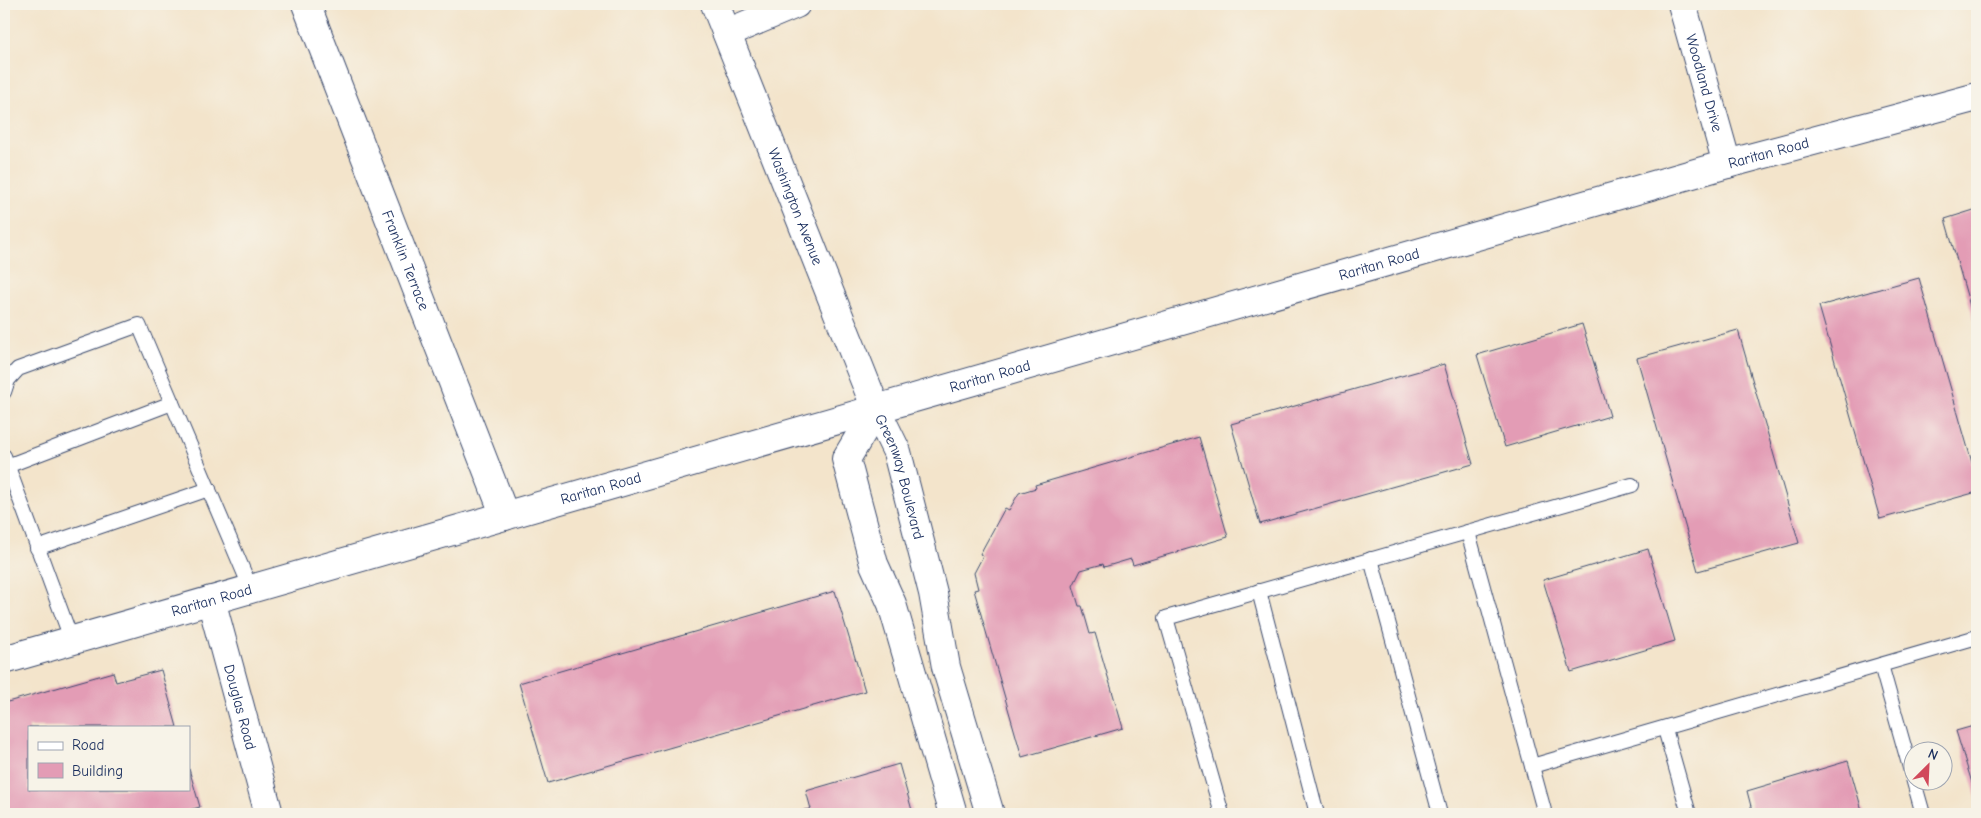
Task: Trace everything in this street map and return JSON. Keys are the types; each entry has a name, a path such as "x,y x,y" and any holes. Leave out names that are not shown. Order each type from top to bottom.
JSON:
{"street":[{"name":"Franklin Terrace","path":"306,4 505,516"},
{"name":"Washington Avenue","path":"715,4 876,409"},
{"path":"727,33 796,4"},
{"name":"Woodland Drive","path":"1682,4 1728,164"},
{"name":"Raritan Road","path":"4,660 1728,164 1977,97"},
{"name":"Greenway Boulevard","path":"876,409 897,452 933,593 946,667 990,814"},
{"name":"Greenway Boulevard","path":"876,409 846,459 874,564 892,604 953,814"},
{"path":"892,604 933,593"},
{"name":"Douglas Road","path":"211,600 269,814"}],"lane":[{"path":"4,392 8,380 18,369 139,325 251,589"},
{"path":"72,641 6,461 172,403"},
{"path":"1222,814 1166,618 1632,485"},
{"path":"37,548 208,489"},
{"path":"1468,532 1545,814"},
{"path":"1371,560 1440,814"},
{"path":"1259,591 1317,814"},
{"path":"1532,766 1977,637"},
{"path":"1881,665 1923,814"},
{"path":"1664,729 1689,814"}],"building":[{"path":"1977,209 1977,319 1974,320 1945,219"},
{"path":"1919,278 1977,480 1977,492 1880,519 1819,306"},
{"path":"1582,324 1610,416 1505,447 1477,355"},
{"path":"1738,330 1799,543 1698,571 1637,358"},
{"path":"1444,364 1473,464 1260,524 1231,424"},
{"path":"1199,437 1228,537 1133,565 1131,559 1104,567 1103,564 1081,570 1073,586 1079,606 1082,606 1090,634 1095,633 1123,728 1022,757 974,590 978,589 974,573 983,556 980,554 1005,508 1009,510 1019,493 1036,488 1035,485"},
{"path":"1648,549 1675,641 1571,672 1543,580"},
{"path":"835,591 865,691 548,783 519,683"},
{"path":"161,670 177,726 28,726 28,790 190,790 190,772 200,807 174,814 4,814 4,703 113,672 116,682"},
{"path":"1977,725 1977,799 1956,731"},
{"path":"1848,761 1863,814 1753,814 1747,791"},
{"path":"899,764 913,814 806,814 804,810 811,809 806,791"}]}
